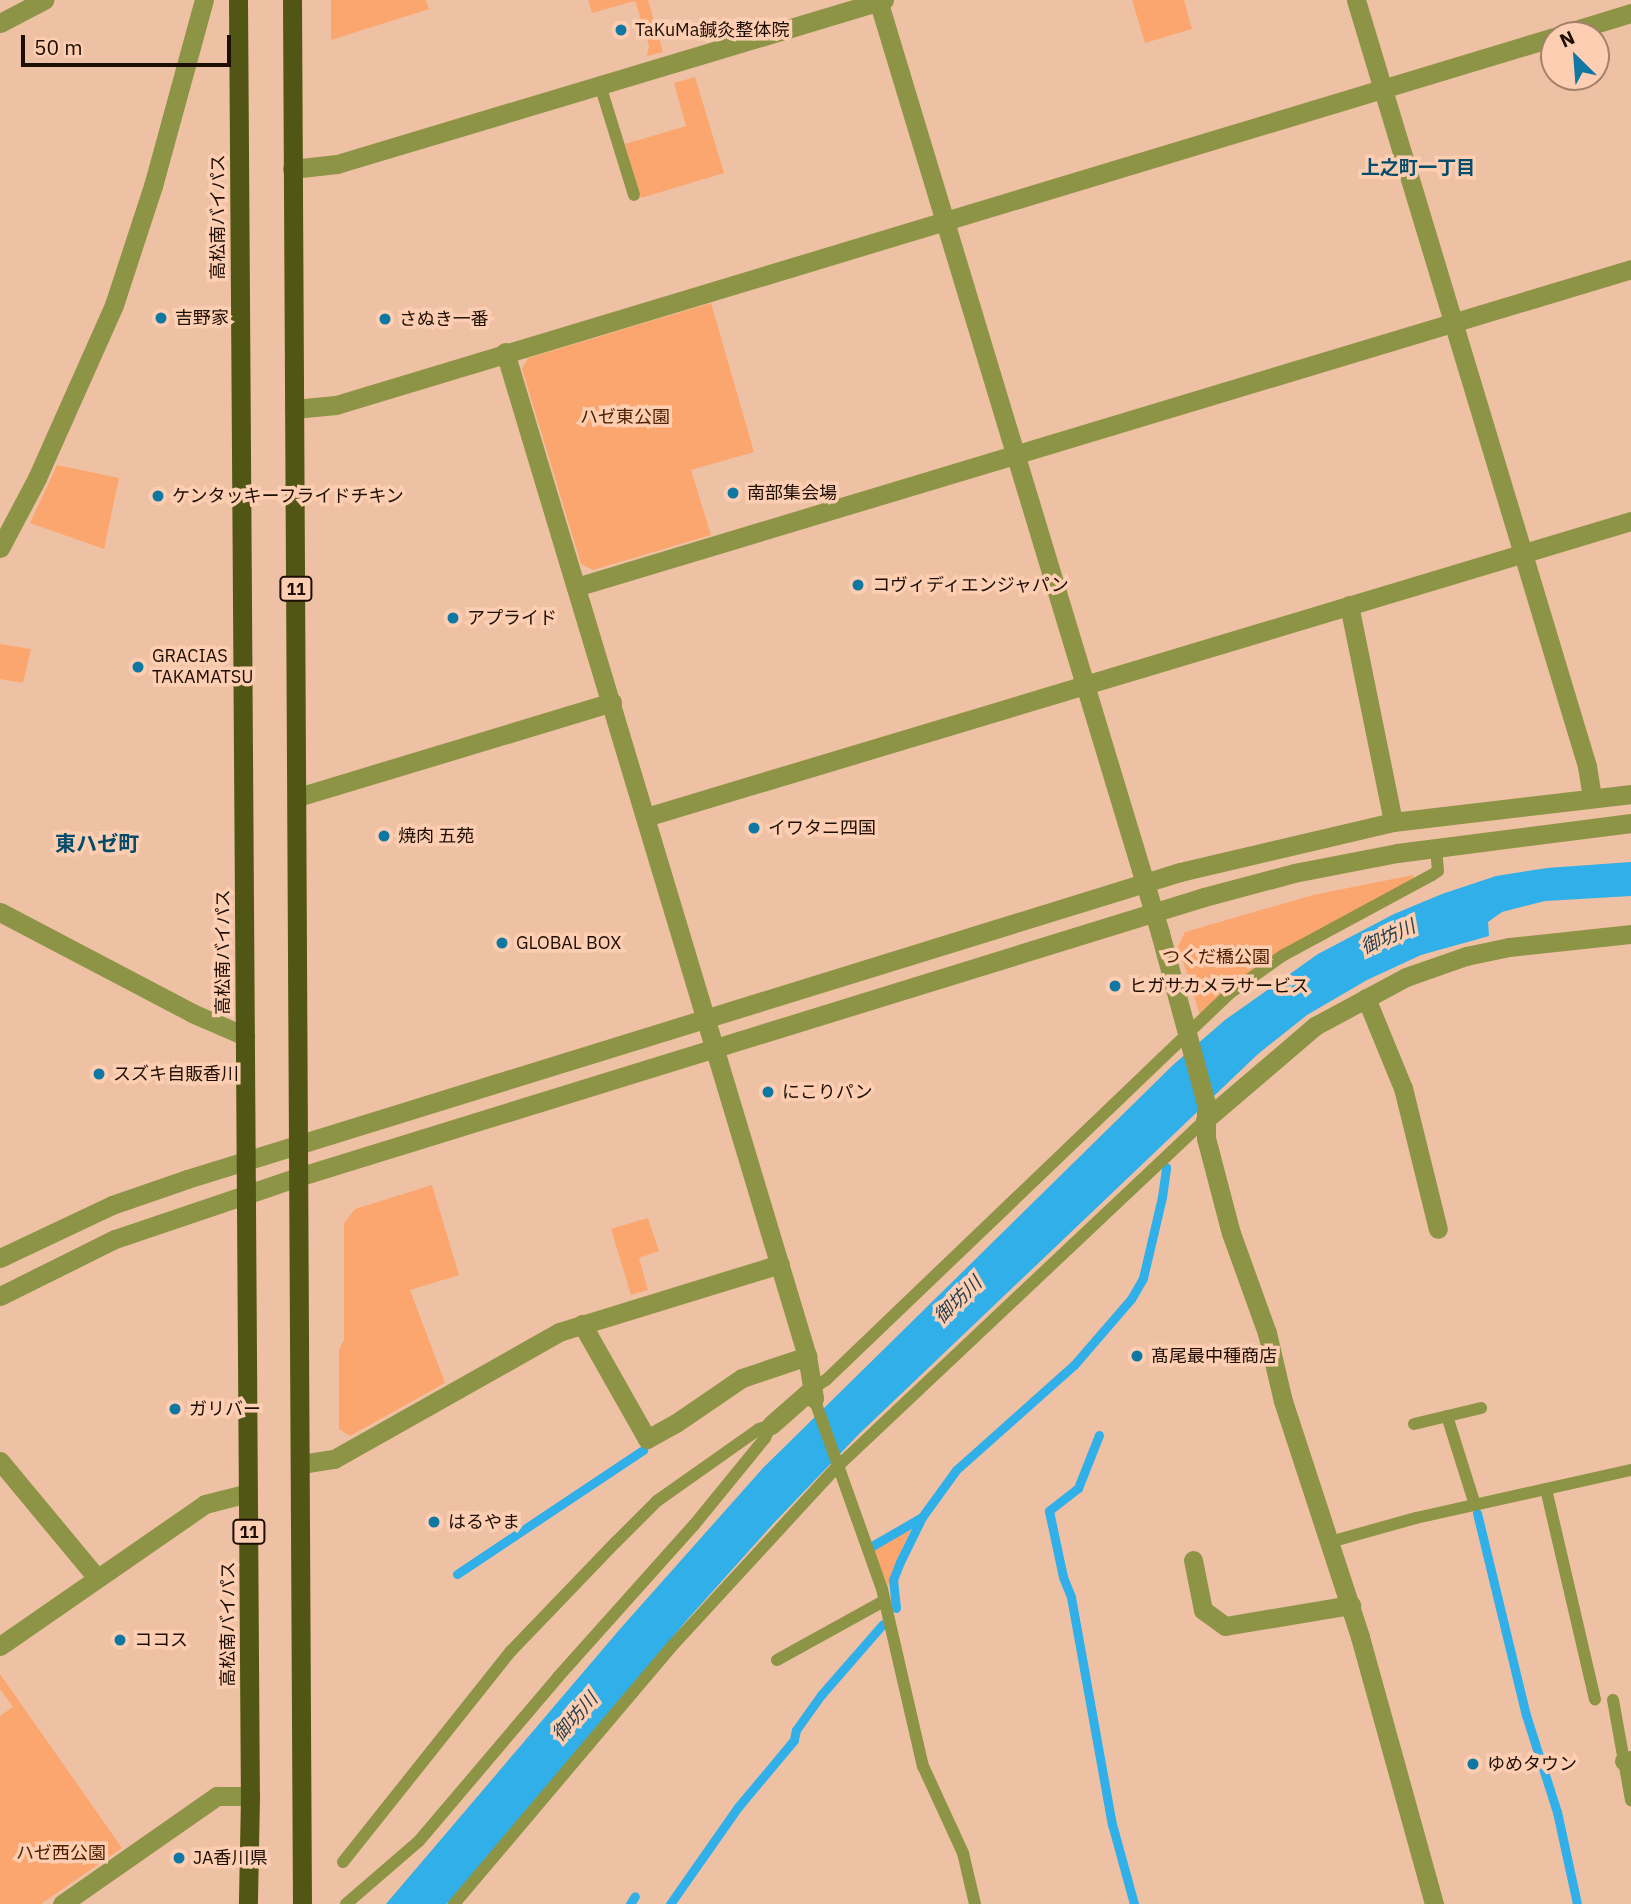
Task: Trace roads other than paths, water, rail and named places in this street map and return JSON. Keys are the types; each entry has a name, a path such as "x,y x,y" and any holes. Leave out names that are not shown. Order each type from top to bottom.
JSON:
{"highway":[{"name":"高松南バイパス","path":"238,0 250,1796 248,1904"},
{"name":"11","path":"292,0 302,1904"}],"street":[{"path":"0,23 44,0"},
{"path":"0,548 15,524 43,466 114,305 153,186 204,0"},
{"path":"1356,0 1587,766 1592,797"},
{"path":"292,169 326,167 880,1 1190,1036 1206,1112 1206,1138 1231,1233 1267,1333 1283,1401 1351,1605 1434,1904"},
{"path":"1605,21 1631,13"},
{"path":"294,409 327,407 1540,41"},
{"path":"576,587 1631,270"},
{"path":"505,352 807,1356 813,1394 771,1425"},
{"path":"646,817 1631,521"},
{"path":"1349,605 1393,822"},
{"path":"298,797 612,702"},
{"path":"0,1258 112,1205 1144,882 1231,858 1393,822 1631,794"},
{"path":"0,1296 115,1239 298,1177 1154,913 1294,873 1436,847 1631,823"},
{"path":"0,912 192,1013 245,1036"},
{"path":"1206,1112 1315,1026 1406,977 1466,956 1509,947 1631,934"},
{"path":"1366,998 1403,1088 1438,1229"},
{"path":"301,1464 334,1459 559,1332 780,1264"},
{"path":"583,1324 647,1439 676,1423 741,1378 807,1356"},
{"path":"0,1461 97,1578"},
{"path":"0,1646 205,1504 248,1493"},
{"path":"1193,1560 1203,1610 1225,1626 1351,1605"},
{"path":"62,1904 217,1796 250,1796"}],"lane":[{"path":"600,85 634,195"},
{"path":"975,1904 963,1853 923,1766 901,1660 884,1601 813,1394 1190,1036 1230,993 1282,956 1438,871 1436,847"},
{"path":"454,1904 674,1644 835,1462 1206,1112"},
{"path":"1414,1424 1481,1408"},
{"path":"1447,1416 1475,1505"},
{"path":"343,1862 511,1650 657,1501 759,1429 771,1425"},
{"path":"346,1904 419,1841 558,1677 694,1525 765,1438 771,1425"},
{"path":"1330,1542 1475,1505 1631,1470"},
{"path":"1546,1489 1595,1699"},
{"path":"777,1660 884,1601"},
{"path":"1613,1700 1627,1760 1631,1800"}],"water":[{"name":"御坊川","path":"1631,862 1631,896 1545,901 1502,912 1488,922 1489,936 1421,955 1367,980 1307,1015 1258,1054 858,1435 773,1524 687,1620 447,1904 386,1904 620,1629 763,1468 1173,1065 1225,1020 1318,954 1394,914 1442,894 1496,876 1547,868"}],"waterway":[{"path":"896,1608 893,1580 900,1562 922,1517 956,1470 1074,1365 1131,1299 1143,1278 1162,1197 1166,1167"},
{"path":"1099,1435 1078,1488 1049,1511 1063,1577 1071,1597 1112,1824 1134,1904"},
{"path":"457,1574 643,1450"},
{"path":"1477,1513 1526,1715 1557,1812 1577,1904"},
{"path":"872,1546 922,1517"},
{"path":"670,1904 738,1807 794,1740 796,1730 821,1695 883,1624"},
{"path":"630,1904 635,1896"}],"place":[{"name":"TaKuMa鍼灸整体院","path":"621,30"},
{"name":"吉野家","path":"161,318"},
{"name":"さぬき一番","path":"385,319"},
{"name":"南部集会場","path":"733,493"},
{"name":"ケンタッキーフライドチキン","path":"158,496"},
{"name":"コヴィディエンジャパン","path":"858,585"},
{"name":"アプライド","path":"453,618"},
{"name":"GRACIAS TAKAMATSU","path":"138,667"},
{"name":"イワタニ四国","path":"754,828"},
{"name":"焼肉 五苑","path":"384,836"},
{"name":"GLOBAL BOX","path":"502,943"},
{"name":"ヒガサカメラサービス","path":"1115,986"},
{"name":"スズキ自販香川","path":"99,1074"},
{"name":"にこりパン","path":"768,1092"},
{"name":"髙尾最中種商店","path":"1137,1356"},
{"name":"ガリバー","path":"175,1409"},
{"name":"はるやま","path":"434,1522"},
{"name":"ココス","path":"120,1640"},
{"name":"ゆめタウン","path":"1473,1764"},
{"name":"JA香川県","path":"179,1858"}],"district":[{"name":"上之町一丁目","path":"1418,168"},
{"name":"東ハゼ町","path":"97,843"}],"park label":[{"name":"ハゼ東公園","path":"625,417"},
{"name":"つくだ橋公園","path":"1216,957"},
{"name":"ハゼ西公園","path":"61,1853"}]}
